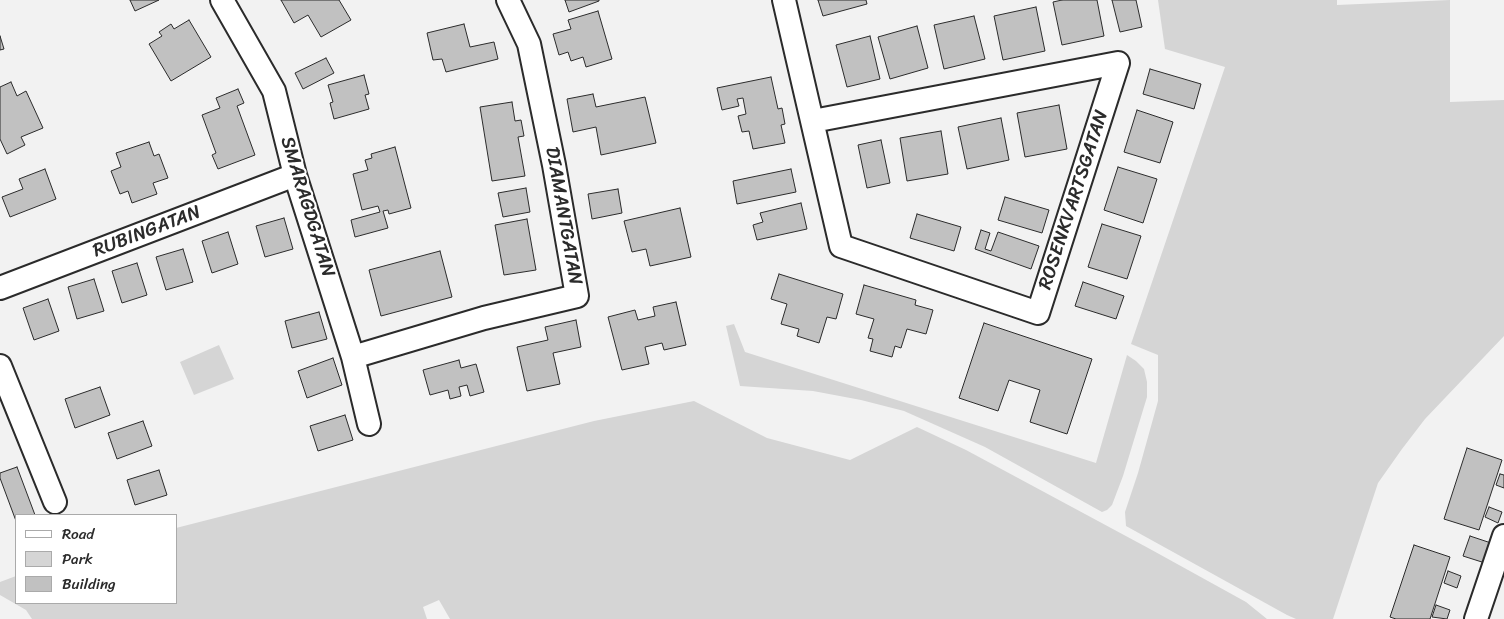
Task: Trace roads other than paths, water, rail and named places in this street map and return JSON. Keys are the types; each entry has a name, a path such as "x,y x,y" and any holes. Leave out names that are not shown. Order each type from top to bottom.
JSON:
{"street":[{"name":"SMARAGDGATAN","path":"222,0 274,92 295,175 353,357 370,424"},
{"name":"DIAMANTGATAN","path":"353,357 484,318 577,296 554,165 528,44 508,0"},
{"name":"ROSENKVARTSGATAN","path":"784,0 841,246 1038,312 1118,63 813,121"},
{"name":"RUBINGATAN","path":"0,288 295,175"},
{"path":"0,366 55,502"},
{"path":"1476,619 1504,536"}]}
